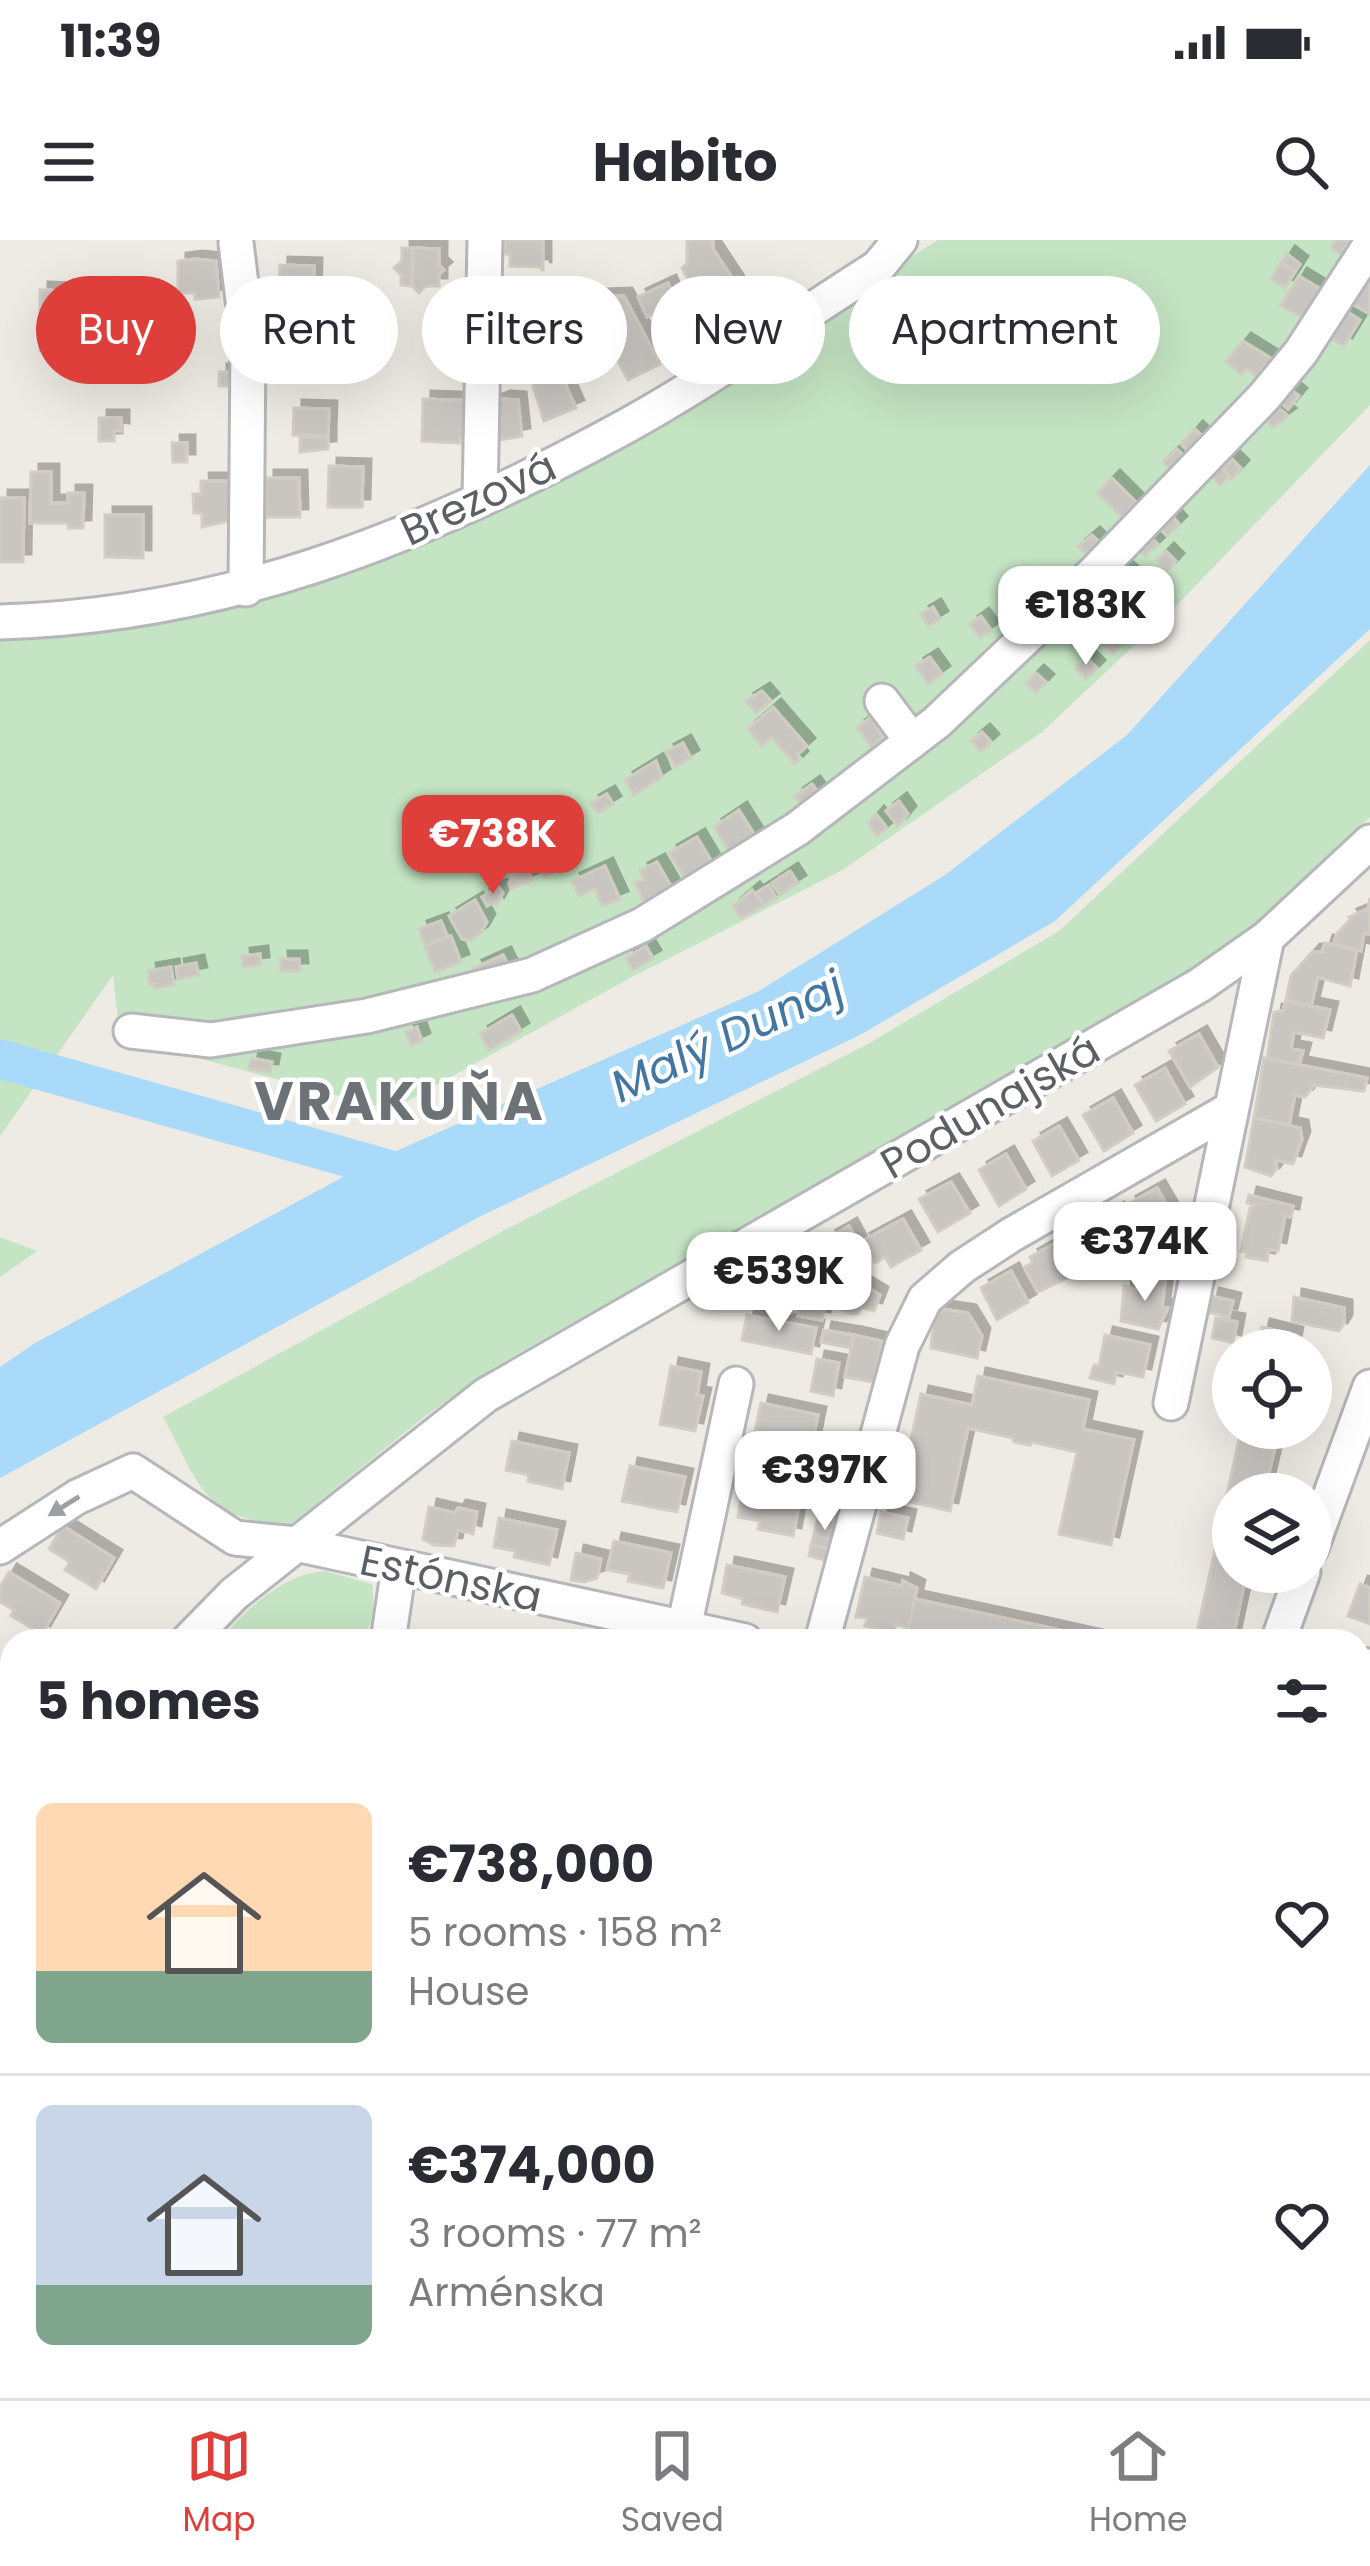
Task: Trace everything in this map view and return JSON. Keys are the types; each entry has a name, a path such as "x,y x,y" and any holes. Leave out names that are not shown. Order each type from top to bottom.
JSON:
{"street":[{"path":"480,499 485,240"},
{"name":"Brezová","path":"0,622 88,617 246,589 406,536 609,436 878,267 900,240"},
{"path":"236,244 248,341 246,589"},
{"path":"130,1031 211,1040 368,1016 532,975 642,925 797,829 912,741 1095,572 1264,398 1301,352 1370,245"},
{"path":"882,701 912,741"},
{"name":"Podunajská","path":"200,1629 234,1594 486,1395 1177,999 1267,938 1370,842"},
{"path":"1171,1403 1267,938"},
{"path":"825,1629 902,1346 926,1300 962,1267 1011,1234 1231,1109"},
{"path":"680,1629 736,1384"},
{"path":"1332,1491 1370,1387"},
{"name":"Estónska","path":"0,1547 77,1497 133,1472 236,1538 296,1544 666,1629"},
{"path":"390,1629 399,1567"},
{"path":"1282,1629 1295,1593"}],"green space":[{"path":"938,240 1370,240 1370,405 1173,609 1042,732 841,871 630,978 391,1110 120,1037 113,975 0,1136 0,631 168,614 627,434 707,384 825,384 825,310 849,296 849,384 1160,384 1160,276 880,276"},
{"path":"1370,640 1370,817 1280,906 1167,985 493,1368 290,1525 238,1516 207,1495 196,1480 163,1417 505,1230 866,1045 1059,931"},
{"path":"0,1237 37,1251 0,1277"},
{"path":"325,1571 372,1584 367,1629 231,1629 280,1586"}],"water":[{"name":"Malý Dunaj","path":"1370,465 1370,629 1055,921 860,1035 479,1217 0,1478 0,1367 35,1343 369,1163 757,992 945,875 1127,735"}],"building":[{"path":"505,240 543,240 543,271 541,267 510,266 510,254 499,254"},
{"path":"687,240 713,240 713,249 731,276 686,276 682,268 687,264"},
{"path":"1336,240 1350,240 1341,254 1331,248"},
{"path":"402,248 413,248 412,286 401,285 401,275 394,268 402,261"},
{"path":"413,248 439,249 439,265 444,270 439,276 422,276 419,293 412,286"},
{"path":"1287,254 1300,264 1295,272 1281,263"},
{"path":"178,261 216,261 219,297 196,299 196,276 178,276"},
{"path":"1281,263 1295,272 1285,288 1271,279"},
{"path":"280,265 314,266 314,276 279,276"},
{"path":"1370,270 1370,314 1347,301"},
{"path":"1299,276 1322,290 1304,319 1281,305"},
{"path":"651,291 651,315 647,317 638,297"},
{"path":"627,302 651,347 651,368 628,380"},
{"path":"1343,309 1360,320 1344,346 1327,336"},
{"path":"1243,341 1272,359 1257,377 1247,369 1242,375 1226,362"},
{"path":"565,384 576,408 544,421 533,386"},
{"path":"1290,389 1299,396 1288,409 1280,402"},
{"path":"423,399 476,401 475,437 460,437 460,443 422,441"},
{"path":"518,400 522,436 495,441 492,403"},
{"path":"1276,406 1288,416 1273,427 1264,419"},
{"path":"294,408 329,409 328,436 293,435"},
{"path":"99,418 121,418 121,431 114,430 114,441 99,441"},
{"path":"1195,429 1203,437 1189,452 1181,444"},
{"path":"300,437 328,437 328,449 300,452"},
{"path":"172,443 187,443 187,462 173,462"},
{"path":"1177,449 1184,456 1171,470 1163,462"},
{"path":"1232,459 1241,468 1231,479 1223,468"},
{"path":"1220,465 1229,476 1220,485 1210,475"},
{"path":"329,466 363,467 362,507 328,507"},
{"path":"31,472 51,472 51,503 68,503 68,493 84,493 83,528 30,523"},
{"path":"266,478 299,478 300,517 266,517"},
{"path":"1112,478 1136,502 1122,517 1097,493"},
{"path":"201,481 228,481 233,513 229,521 202,527 202,513 194,513 193,494 202,494"},
{"path":"0,498 24,498 23,562 0,562"},
{"path":"105,515 143,515 143,558 105,557"},
{"path":"1171,515 1179,524 1167,536 1159,528"},
{"path":"1092,535 1100,543 1087,554 1078,547"},
{"path":"1149,536 1158,544 1145,556 1137,548"},
{"path":"1166,551 1176,561 1168,570 1157,560"},
{"path":"1120,565 1130,574 1119,584 1109,574"},
{"path":"933,607 940,619 928,626 921,614"},
{"path":"981,616 991,630 980,638 970,624"},
{"path":"1120,633 1127,641 1113,654 1102,643"},
{"path":"930,657 942,674 928,684 916,666"},
{"path":"1087,658 1097,668 1086,679 1076,668"},
{"path":"1036,673 1046,682 1036,692 1026,683"},
{"path":"762,691 771,701 756,713 746,701"},
{"path":"773,707 807,746 795,764 772,737 762,746 748,729"},
{"path":"871,717 883,737 872,747 857,728"},
{"path":"982,732 991,742 981,751 971,741"},
{"path":"683,743 691,758 675,767 666,752"},
{"path":"656,761 662,777 634,795 625,780"},
{"path":"812,784 823,799 806,811 795,796"},
{"path":"607,794 613,804 598,813 591,803"},
{"path":"899,801 908,814 898,826 886,811"},
{"path":"739,810 756,837 731,854 714,827"},
{"path":"876,814 887,828 877,836 868,823"},
{"path":"697,837 715,867 691,881 669,853"},
{"path":"543,842 559,869 545,877 527,852"},
{"path":"657,862 672,888 644,903 635,883 644,879 640,871"},
{"path":"605,866 620,899 602,906 595,889 579,896 572,881"},
{"path":"528,869 532,880 511,889 514,875"},
{"path":"790,871 798,883 780,895 772,883"},
{"path":"769,885 776,898 764,905 756,893"},
{"path":"499,887 503,893 496,905 487,906 482,897"},
{"path":"752,890 764,905 741,918 733,906"},
{"path":"1370,898 1370,934 1364,933 1361,951 1334,944 1349,917 1368,909"},
{"path":"475,900 487,922 470,941 462,939 449,916"},
{"path":"441,921 448,937 425,946 419,929"},
{"path":"451,936 461,962 435,972 425,946"},
{"path":"1325,943 1357,950 1350,986 1318,977 1311,1006 1286,1000 1291,976 1312,952 1322,952"},
{"path":"646,946 653,958 633,970 626,958"},
{"path":"260,954 261,965 243,967 242,956"},
{"path":"503,955 511,971 480,981 474,968"},
{"path":"280,959 299,959 300,971 281,971"},
{"path":"196,963 199,975 178,979 176,967"},
{"path":"171,967 174,985 155,988 150,984 148,971"},
{"path":"1286,1001 1330,1010 1323,1038 1294,1032 1291,1049 1303,1051 1299,1065 1267,1059 1274,1012 1283,1011"},
{"path":"512,1015 521,1031 489,1050 480,1034"},
{"path":"417,1027 422,1041 411,1046 406,1032"},
{"path":"1199,1034 1218,1067 1190,1087 1169,1051"},
{"path":"251,1058 272,1062 270,1072 249,1069"},
{"path":"1264,1058 1367,1078 1364,1091 1314,1085 1305,1097 1295,1095 1289,1125 1254,1118"},
{"path":"1165,1068 1185,1104 1156,1121 1135,1085"},
{"path":"1113,1098 1133,1133 1104,1151 1083,1115"},
{"path":"1254,1118 1300,1128 1302,1139 1293,1164 1275,1160 1277,1168 1271,1176 1245,1167"},
{"path":"1059,1126 1079,1160 1052,1176 1033,1141"},
{"path":"1006,1154 1026,1189 999,1206 979,1170"},
{"path":"951,1182 970,1213 938,1232 919,1199"},
{"path":"1157,1188 1177,1223 1148,1240 1128,1204"},
{"path":"1249,1195 1293,1206 1291,1217 1285,1216 1278,1251 1269,1249 1267,1261 1246,1257 1247,1252 1241,1251 1250,1208 1255,1205 1247,1203"},
{"path":"1116,1210 1136,1245 1104,1264 1084,1229"},
{"path":"903,1219 921,1250 891,1267 885,1257 875,1263 862,1241"},
{"path":"849,1226 862,1250 849,1257 842,1244 834,1248 828,1238"},
{"path":"1059,1241 1077,1273 1038,1292 1024,1267 1033,1263 1030,1257"},
{"path":"1011,1271 1028,1302 997,1320 981,1288"},
{"path":"805,1277 829,1282 822,1320 798,1316"},
{"path":"1144,1277 1165,1282 1162,1307 1168,1308 1158,1329 1121,1321 1124,1286 1142,1291"},
{"path":"852,1278 880,1295 874,1311 861,1307 858,1314 851,1314 840,1308 838,1303"},
{"path":"777,1282 798,1288 791,1313 770,1308"},
{"path":"1211,1296 1233,1301 1229,1317 1207,1312"},
{"path":"1294,1297 1344,1308 1339,1331 1292,1321"},
{"path":"935,1308 968,1313 982,1336 977,1358 931,1348"},
{"path":"747,1315 816,1328 811,1354 742,1340"},
{"path":"1216,1318 1237,1322 1236,1329 1214,1329"},
{"path":"824,1330 854,1335 851,1348 821,1342"},
{"path":"854,1335 881,1341 874,1382 845,1377"},
{"path":"1105,1335 1150,1345 1143,1377 1116,1372 1114,1384 1090,1378 1094,1365 1099,1366"},
{"path":"817,1359 839,1363 833,1396 811,1391"},
{"path":"671,1366 701,1372 697,1395 703,1396 695,1431 660,1424"},
{"path":"978,1376 1089,1400 1083,1429 1134,1440 1111,1545 1059,1534 1077,1452 1014,1442 968,1428 950,1511 898,1499 921,1394 972,1405"},
{"path":"761,1403 818,1415 811,1450 776,1443 777,1435 755,1431"},
{"path":"512,1441 569,1453 562,1489 506,1470"},
{"path":"1237,1449 1275,1449 1269,1473 1232,1473"},
{"path":"630,1466 685,1477 677,1512 622,1501"},
{"path":"826,1486 846,1491 843,1502 824,1496"},
{"path":"743,1489 800,1501 793,1536 758,1529 760,1521 738,1517"},
{"path":"824,1496 843,1502 841,1511 821,1506"},
{"path":"821,1506 841,1511 838,1521 819,1516"},
{"path":"429,1507 477,1512 473,1534 458,1530 454,1546 433,1545 423,1539"},
{"path":"881,1512 908,1518 903,1539 877,1533"},
{"path":"819,1516 838,1521 836,1531 816,1526"},
{"path":"499,1518 557,1530 549,1565 494,1547"},
{"path":"63,1526 114,1558 96,1589 65,1570 70,1562 49,1549"},
{"path":"816,1526 836,1531 833,1540 814,1535"},
{"path":"814,1535 833,1540 831,1550 811,1545"},
{"path":"614,1541 671,1553 663,1588 628,1581 630,1574 607,1570"},
{"path":"811,1545 831,1550 828,1561 809,1556"},
{"path":"576,1553 601,1559 597,1578 571,1580"},
{"path":"1212,1563 1212,1593 1242,1593 1235,1629 1198,1629"},
{"path":"727,1565 785,1577 777,1612 742,1604 743,1599 722,1593"},
{"path":"9,1572 60,1603 45,1629 33,1629 11,1616 14,1610 0,1602 0,1587"},
{"path":"865,1577 902,1586 903,1581 917,1588 908,1628 896,1624 895,1629 877,1629 865,1626 868,1618 856,1617"},
{"path":"1360,1584 1370,1588 1370,1624 1348,1616"},
{"path":"915,1599 1054,1629 908,1629"}],"waterway":[{"path":"0,1059 416,1177"}],"district":[{"name":"VRAKUŇA","path":"400,1101"}]}
